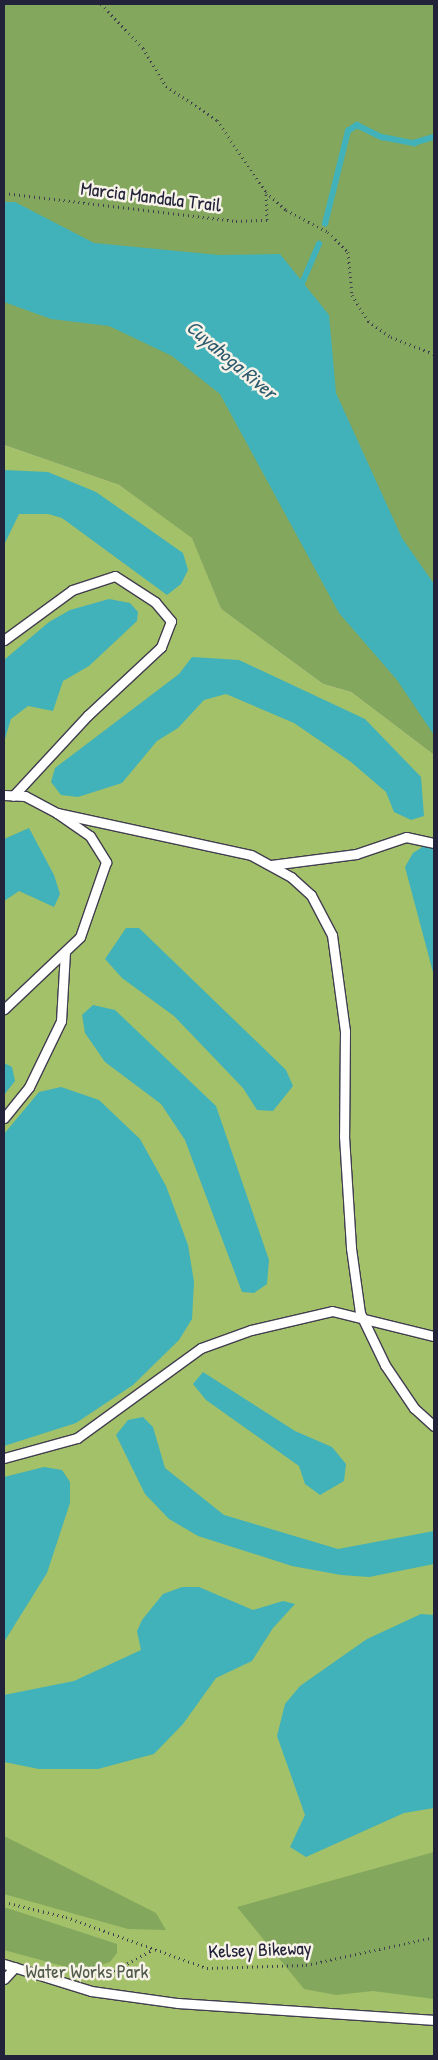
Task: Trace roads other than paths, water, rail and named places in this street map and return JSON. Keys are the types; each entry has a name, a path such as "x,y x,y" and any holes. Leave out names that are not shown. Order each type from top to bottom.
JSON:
{"lane":[{"path":"4,640 72,590 115,576 155,602 171,621 161,647 88,714 8,795"},
{"path":"4,1009 80,937 106,862 90,836 57,813 25,796 8,795"},
{"path":"57,813 226,849 271,865 311,895 332,935 346,1031 344,1136 351,1248 363,1318 385,1365 414,1408 434,1426"},
{"path":"271,865 356,854 406,837 434,842"},
{"path":"4,1118 30,1087 61,1021 65,952"},
{"path":"4,1458 77,1438 201,1348 251,1330 332,1311 434,1336"},
{"path":"4,1964 83,1988 178,2003 434,2020"},
{"path":"4,1979 15,1967"}],"water":[{"name":"Cuyahoga River","path":"4,202 15,202 94,243 219,255 280,254 329,315 336,393 402,538 434,584 434,735 397,680 339,613 220,394 172,356 109,326 51,319 4,302"},
{"path":"4,470 48,472 96,492 183,553 188,570 181,584 167,595 62,518 48,514 19,514 4,545"},
{"path":"109,599 130,603 138,612 137,621 89,666 63,681 53,711 28,706 11,719 4,742 4,660 49,622 70,610"},
{"path":"192,657 239,660 365,719 421,777 424,816 411,820 394,812 386,792 351,762 294,723 226,694 204,700 178,728 157,741 122,783 78,797 61,795 51,782 55,768 179,674"},
{"path":"29,828 54,875 60,894 54,907 19,891 4,901 4,839"},
{"path":"424,846 434,848 434,976 405,867 413,853"},
{"path":"126,928 139,928 286,1070 293,1086 273,1111 257,1110 243,1088 174,1016 122,978 105,959"},
{"path":"93,1005 115,1010 216,1106 269,1260 267,1284 254,1293 242,1292 185,1140 161,1104 105,1062 85,1033 82,1015"},
{"path":"4,1063 12,1067 15,1081 4,1095"},
{"path":"61,1087 99,1100 140,1139 166,1186 188,1245 194,1282 192,1319 179,1340 133,1385 76,1423 4,1446 4,1134 39,1092"},
{"path":"203,1372 295,1431 332,1447 346,1464 344,1481 320,1495 305,1484 299,1466 206,1400 193,1384"},
{"path":"143,1417 153,1427 165,1468 224,1515 338,1549 434,1531 434,1564 369,1577 341,1575 292,1566 198,1536 169,1519 145,1494 116,1435 128,1420"},
{"path":"44,1467 62,1470 70,1482 70,1503 47,1573 4,1642 4,1477"},
{"path":"182,1587 199,1587 253,1610 283,1601 295,1604 273,1628 252,1661 216,1678 183,1724 154,1754 98,1769 39,1769 4,1762 4,1695 74,1681 141,1650 137,1631 142,1620 163,1594"},
{"path":"421,1614 434,1615 434,1808 404,1813 306,1857 290,1847 305,1815 277,1736 285,1704 300,1686 367,1639"}],"waterway":[{"path":"325,224 348,131 357,125 382,137 414,143 434,137"},
{"path":"300,288 319,244"}],"park label":[{"name":"Water Works Park","path":"87,1972"}]}
